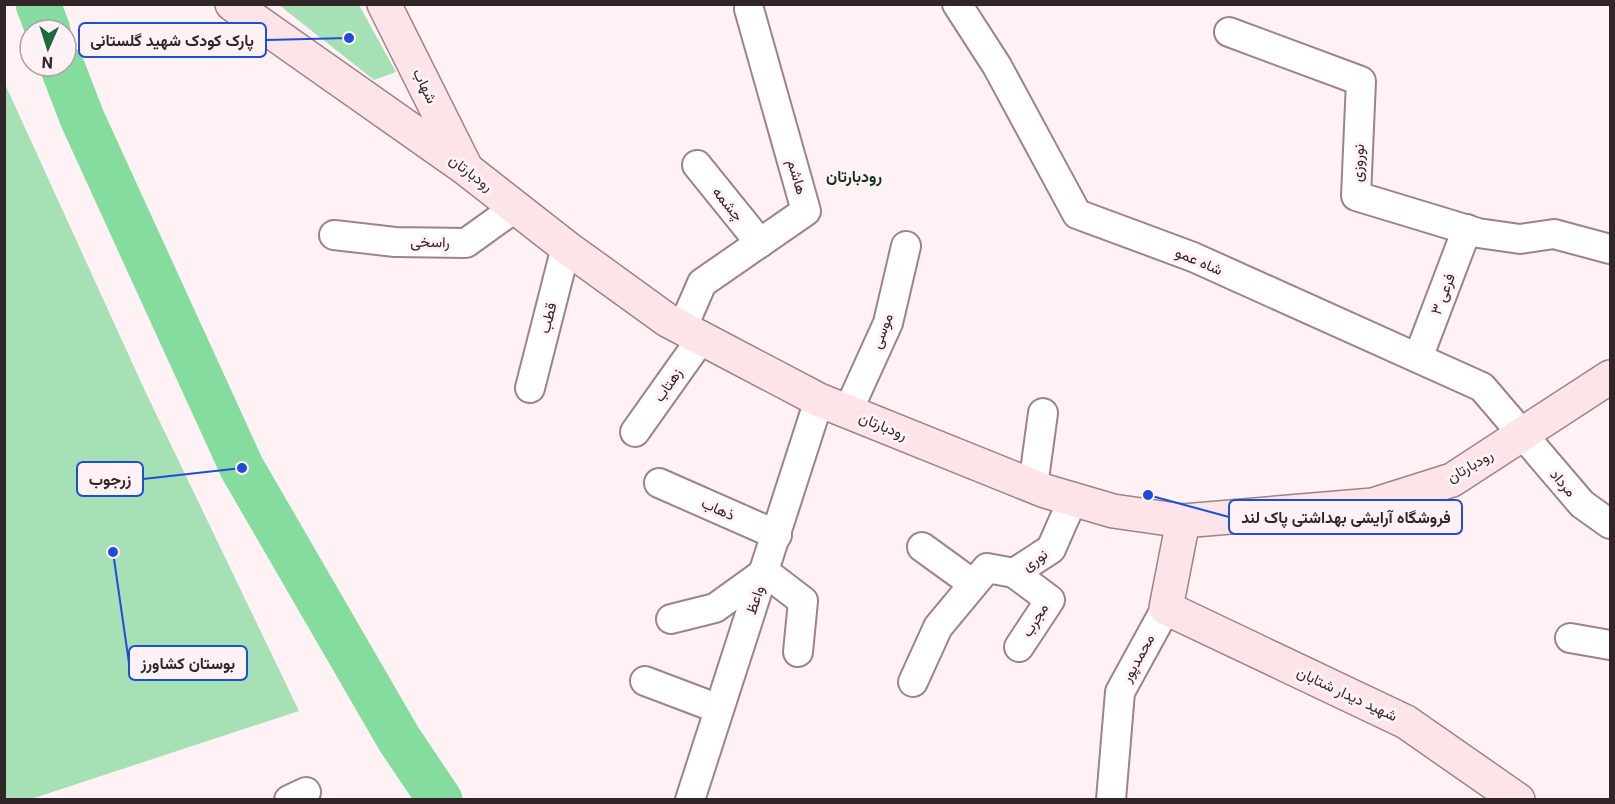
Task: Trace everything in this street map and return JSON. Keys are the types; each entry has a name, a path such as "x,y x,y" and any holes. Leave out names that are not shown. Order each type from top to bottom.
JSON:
{"street":[{"name":"رودبارتان","path":"232,4 465,168 566,247 691,334 833,406 1033,486 1113,512 1183,521 1372,505 1452,480 1611,377"},
{"name":"شاه عمو","path":"957,4 997,66 1077,214 1193,257 1482,387 1522,435"},
{"name":"شهاب","path":"386,5 465,168"},
{"name":"هاشم","path":"691,334 702,283 806,210 749,9"},
{"name":"نوروزی","path":"1229,32 1362,81 1356,196 1467,229 1520,239 1554,234 1611,249"},
{"path":"369,101 398,100 408,92 417,71"},
{"name":"چشمه","path":"697,165 760,243"},
{"name":"راسخی","path":"334,235 395,242 465,243 516,207"},
{"name":"فرعی ۳","path":"1418,358 1467,229"},
{"name":"موسی","path":"833,406 888,323 906,246"},
{"name":"قطب","path":"530,388 566,247"},
{"name":"زهتاب","path":"635,432 691,334"},
{"name":"واعظ","path":"690,800 777,535 833,406"},
{"path":"1033,486 1043,413"},
{"name":"مرداد","path":"1522,435 1582,504 1611,524"},
{"name":"ذهاب","path":"659,483 777,535"},
{"name":"نوری","path":"913,682 938,627 987,567 1014,573 1051,549 1073,500"},
{"name":"محمدپور","path":"1111,800 1120,692 1166,608 1183,521"},
{"path":"922,547 973,584"},
{"path":"671,619 714,608 765,572 804,601 798,652"},
{"name":"مجرب","path":"1014,573 1050,600 1018,647"},
{"name":"شهید دیدار شتابان","path":"1166,608 1406,722 1518,800"},
{"path":"1570,638 1611,645"},
{"path":"645,681 719,708"}],"green space":[{"path":"279,5 359,5 396,72 374,80"},
{"path":"5,84 146,393 299,711 28,800 4,799"}],"waterway":[{"path":"38,4 43,18"},
{"path":"67,78 82,118 242,468 399,739 440,800"}],"place":[{"name":"پارک کودک شهید گلستانی","path":"349,38"},
{"name":"زرجوب","path":"242,468"},
{"name":"فروشگاه آرایشی بهداشتی پاک لند","path":"1148,495"},
{"name":"بوستان کشاورز","path":"113,552"}],"district":[{"name":"رودبارتان","path":"854,176"}]}
